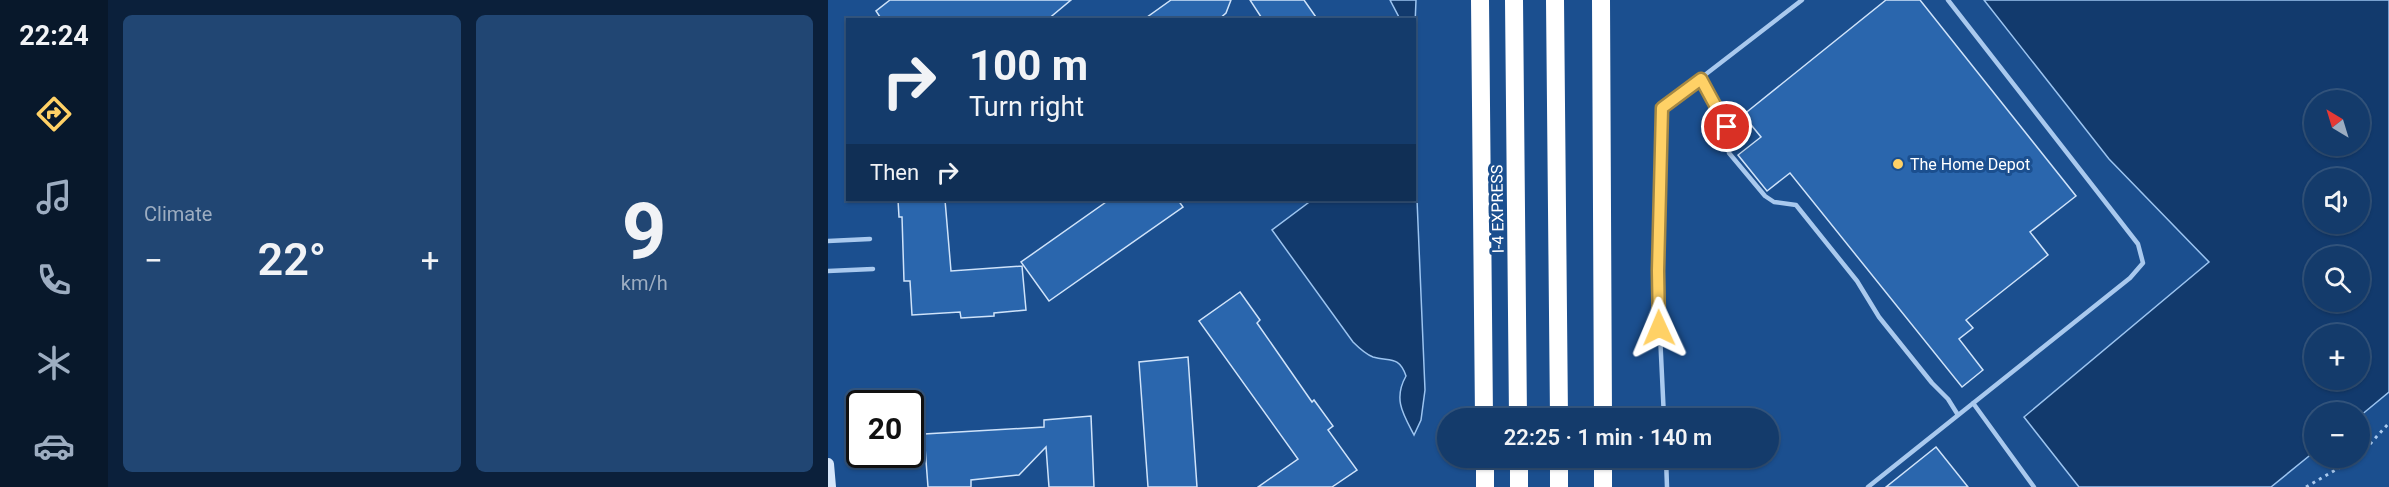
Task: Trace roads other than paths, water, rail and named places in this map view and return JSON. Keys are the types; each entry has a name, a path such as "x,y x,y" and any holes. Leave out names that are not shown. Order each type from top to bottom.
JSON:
{"highway":[{"path":"1480,0 1484,408"},
{"name":"I-4 EXPRESS","path":"1514,0 1518,408"},
{"path":"1555,0 1559,408"},
{"path":"1601,0 1603,408"},
{"path":"1485,468 1485,487"},
{"path":"1519,468 1519,487"},
{"path":"1559,468 1559,487"},
{"path":"1603,468 1603,487"}],"street":[{"path":"828,464 830,487"}],"lane":[{"path":"1664,408 1658,271 1662,108 1802,0"},
{"path":"1868,487 2130,278 2143,263 2138,244 1948,0"},
{"path":"1701,79 1727,127 1729,153 1765,196 1774,202 1796,205 1857,281 1879,317 1948,399 1958,415"},
{"path":"828,241 870,239"},
{"path":"828,271 873,269"},
{"path":"1973,403 2034,487"},
{"path":"1666,468 1667,487"}],"water":[{"path":"1390,0 1416,0 1415,18 1399,18"},
{"path":"1984,0 2389,0 2389,392 2370,408 2370,402 2304,402 2304,460 2271,487 2079,487 2024,417 2209,262 2109,159"},
{"path":"1416,176 1425,390 1421,420 1414,435 1401,406 1400,392 1406,376 1403,369 1393,360 1370,356 1353,342 1272,230 1311,201 1416,201"}],"place":[{"name":"The Home Depot","path":"1898,164"}]}
